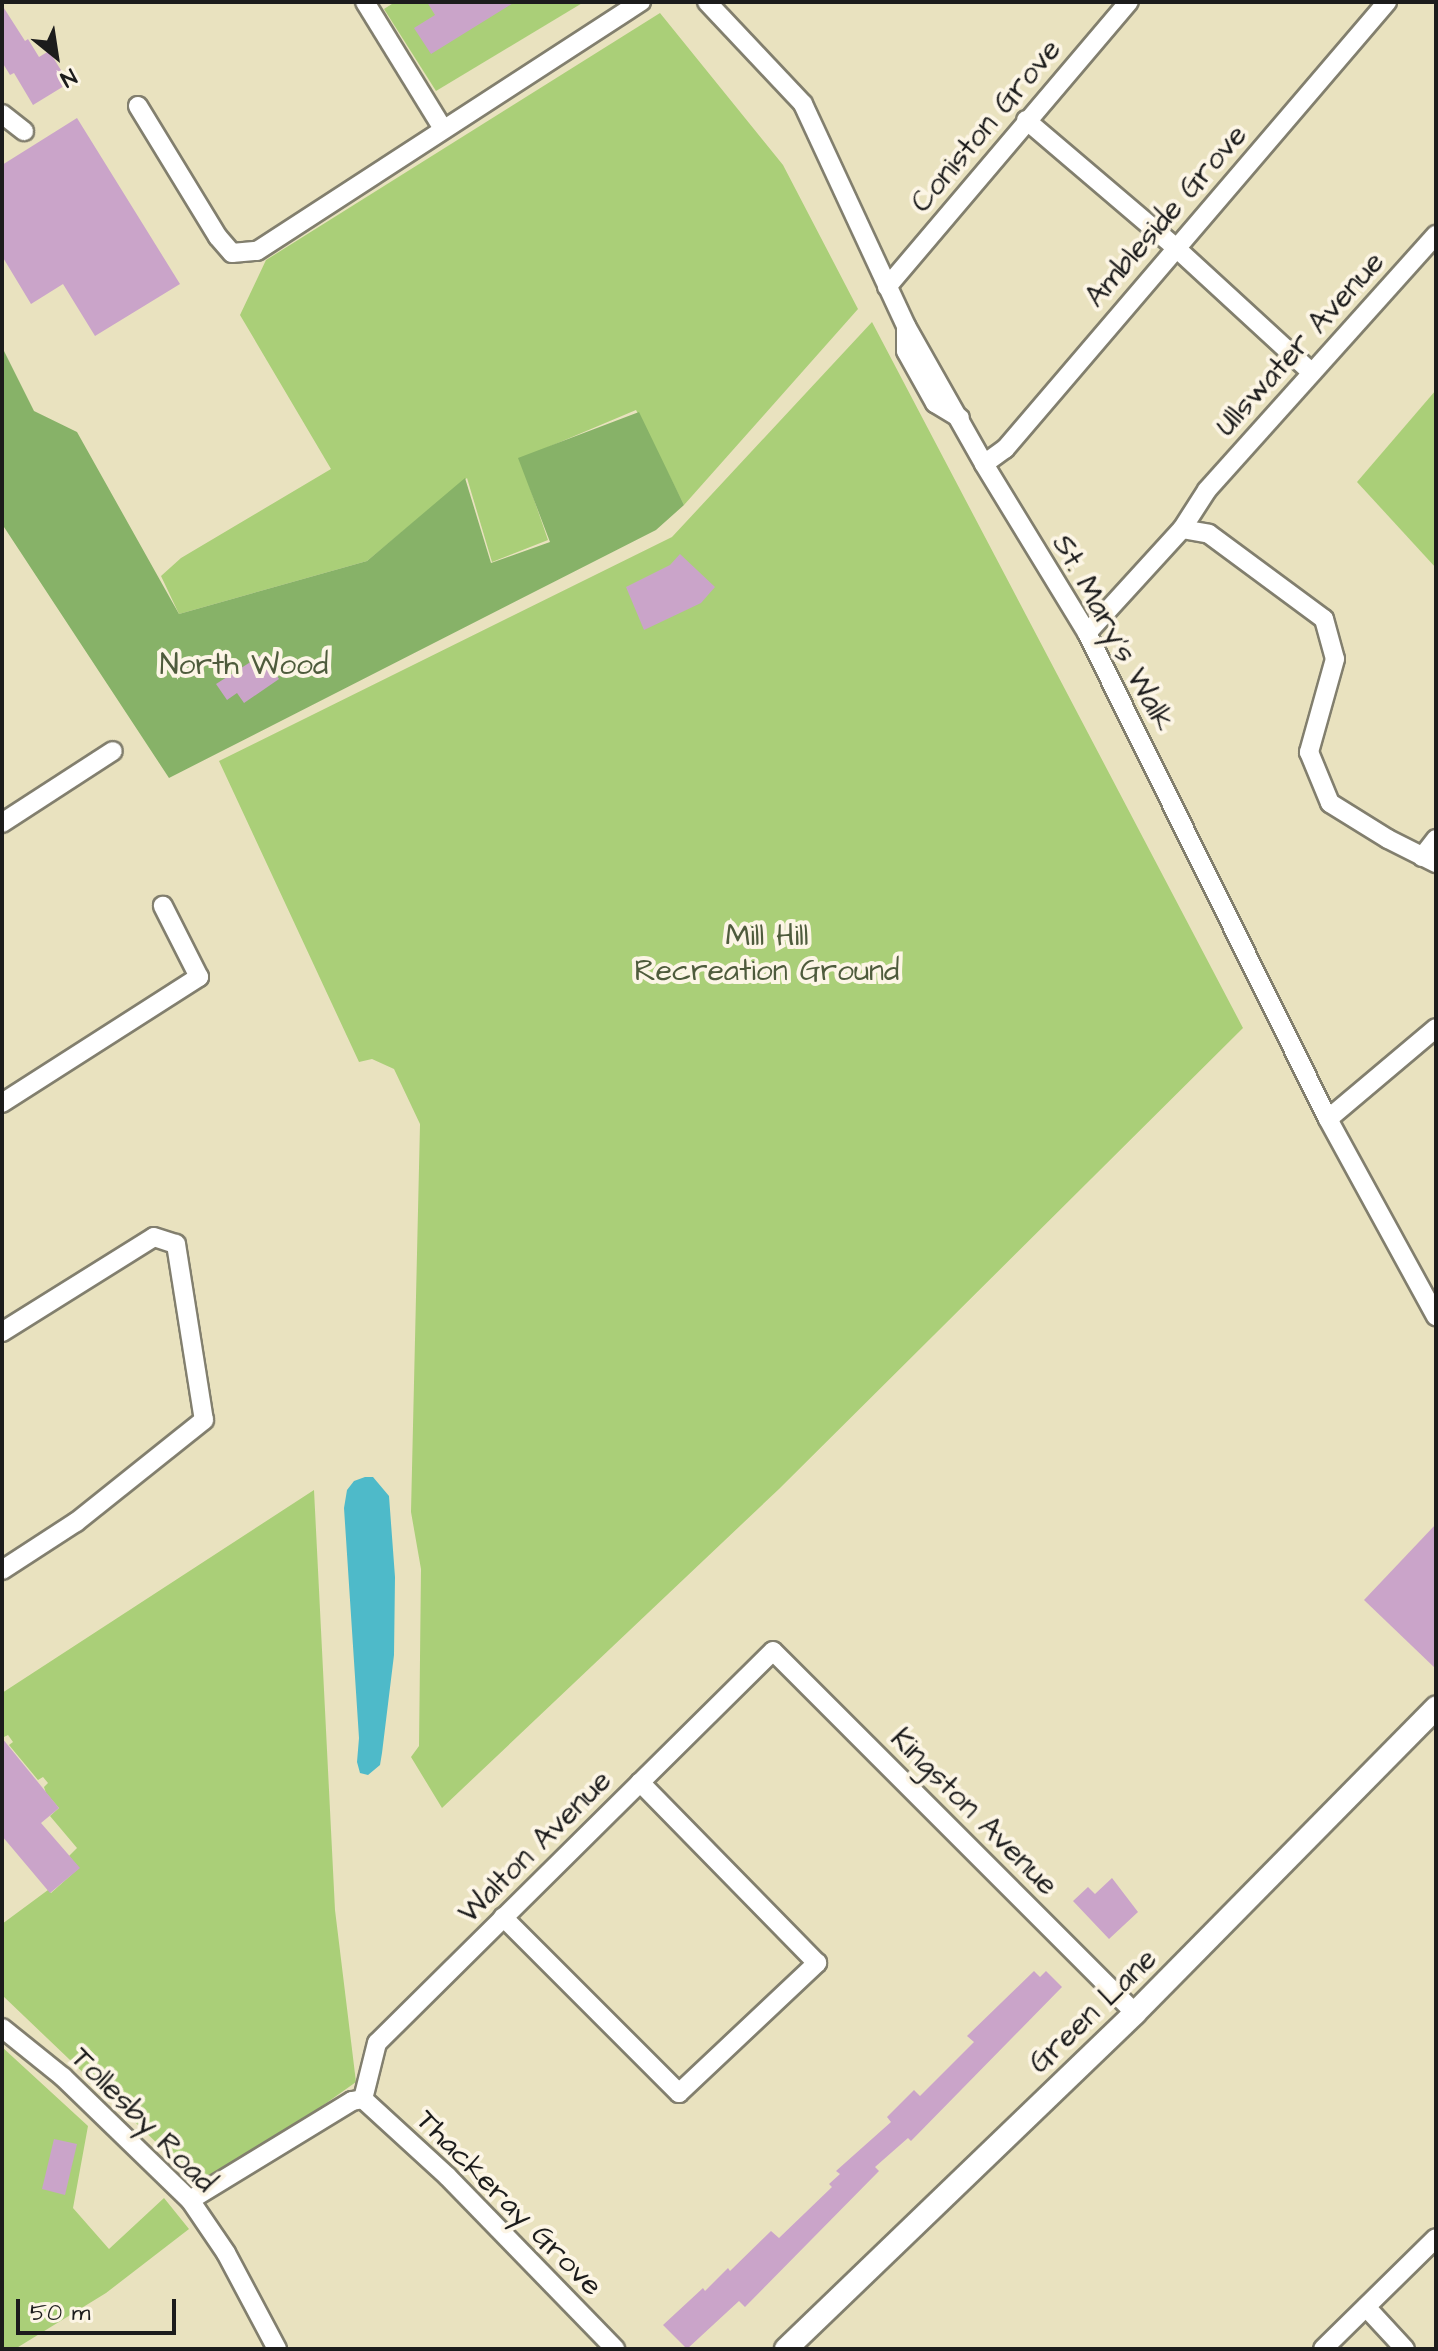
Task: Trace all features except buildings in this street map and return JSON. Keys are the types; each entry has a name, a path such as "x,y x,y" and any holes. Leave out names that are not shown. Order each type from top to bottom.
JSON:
{"street":[{"path":"365,2 442,127"},
{"path":"138,106 232,253 257,251 442,127 641,2"},
{"name":"St. Mary's Walk","path":"707,2 803,104 906,326 962,419 984,464 1087,633 1328,1119 1433,1302"},
{"name":"Coniston Grove","path":"887,287 1129,2"},
{"name":"Ambleside Grove","path":"984,464 1005,449 1387,2"},
{"path":"2,114 24,131"},
{"path":"1026,120 1175,247 1311,372"},
{"name":"Ullswater Avenue","path":"1087,633 1182,529 1207,490 1436,235"},
{"path":"1182,529 1209,534 1324,619 1335,659 1309,752 1330,803 1429,860 1436,839"},
{"path":"2,823 113,751"},
{"path":"2,1103 199,977 163,906"},
{"path":"1328,1119 1436,1028"},
{"path":"2,1332 154,1237 176,1244 204,1420 76,1522 2,1570"},
{"name":"Walton Avenue","path":"363,2099 377,2043 773,1651"},
{"name":"Kingston Avenue","path":"773,1651 1135,2013"},
{"name":"Green Lane","path":"786,2349 1135,2013 1436,1708"},
{"path":"503,1917 679,2093 817,1963 640,1782"},
{"name":"Tollesby Road","path":"2,2028 63,2077 190,2200 226,2253 277,2349"},
{"path":"190,2200 352,2101 363,2099"},
{"name":"Thackeray Grove","path":"363,2099 448,2177 615,2349"},
{"path":"1323,2349 1436,2238"},
{"path":"1366,2307 1405,2349"}],"green space":[{"path":"395,2 584,2 436,91 384,9"},
{"path":"660,13 783,165 858,309 684,505 636,410 520,459 548,540 492,562 467,478 367,561 179,614 161,576 181,558 331,469 240,315 266,260"},
{"name":"Mill Hill Recreation Ground","path":"872,322 1243,1028 779,1489 442,1808 411,1757 419,1746 421,1569 411,1512 420,1124 394,1069 372,1059 359,1062 219,761 672,537"},
{"name":"North Wood","path":"2,347 34,411 77,432 179,614 367,561 465,478 491,563 550,542 518,458 639,412 684,505 656,530 169,778 2,524"},
{"path":"1436,390 1436,568 1357,482"},
{"path":"314,1490 335,1910 356,2082 205,2189 2,1995 2,1924 48,1890 51,1893 79,1868 69,1856 77,1848 50,1816 59,1808 46,1793 44,1787 48,1783 43,1777 38,1780 9,1745 13,1742 8,1735 2,1738 2,1693"},
{"path":"2,2047 88,2126 73,2208 109,2249 164,2198 189,2229 106,2293 15,2349 2,2349"}],"water":[{"path":"373,1477 389,1496 395,1577 394,1655 382,1753 380,1765 368,1775 360,1773 357,1762 359,1738 344,1508 347,1490 354,1481"}]}
